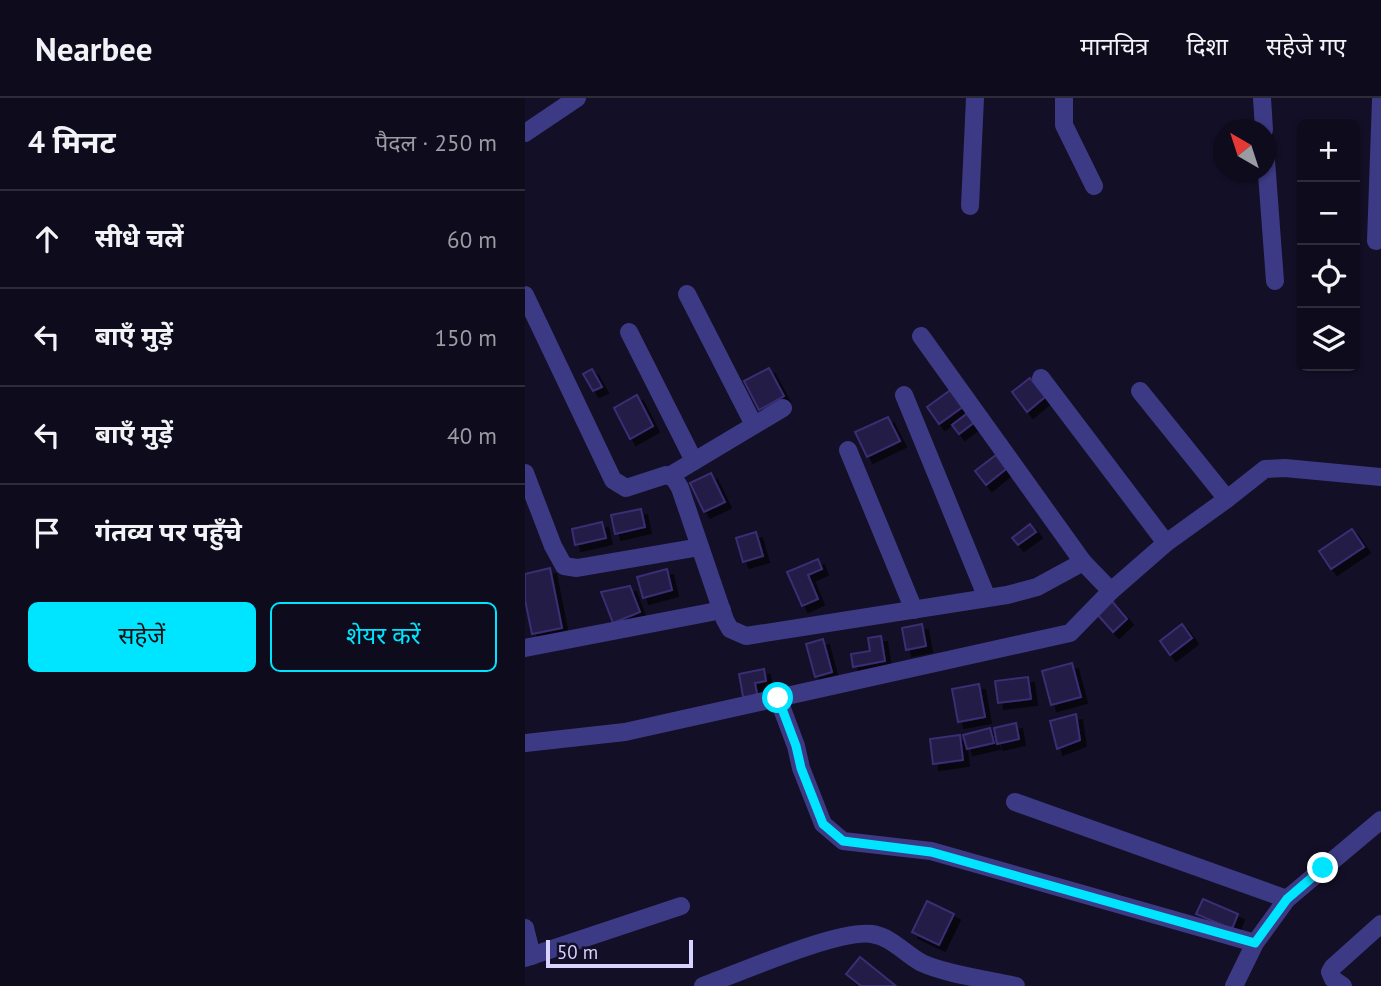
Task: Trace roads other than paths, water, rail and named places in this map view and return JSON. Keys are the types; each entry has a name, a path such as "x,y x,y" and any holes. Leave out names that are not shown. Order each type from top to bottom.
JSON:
{"street":[{"path":"525,133 577,98"},
{"path":"970,206 975,98"},
{"path":"1064,98 1064,125 1094,186"},
{"path":"1262,98 1263,119"},
{"path":"1376,241 1381,100"},
{"path":"1268,182 1275,281"},
{"path":"687,294 754,425"},
{"path":"525,295 613,480 626,488 671,475 783,408"},
{"path":"629,332 694,461"},
{"path":"921,336 1083,562 1111,592"},
{"path":"1041,378 1166,543"},
{"path":"1140,391 1227,499"},
{"path":"904,395 987,598"},
{"path":"848,450 914,610"},
{"path":"525,743 625,732 1070,633 1166,543 1255,476 1270,468 1381,477"},
{"path":"525,473 560,562 569,568 701,547"},
{"path":"671,475 680,488 730,629 746,636 987,598 1037,587 1083,562"},
{"path":"525,648 722,610"},
{"path":"778,698 823,824 843,841 931,852 1255,943"},
{"path":"1015,802 1287,899"},
{"path":"1234,986 1255,943 1287,899 1381,820"},
{"path":"525,928 529,957 681,906"},
{"path":"1343,986 1333,979 1333,967 1381,924"},
{"path":"703,986 833,939 859,933 884,936 921,962 935,968 1016,986"}]}
